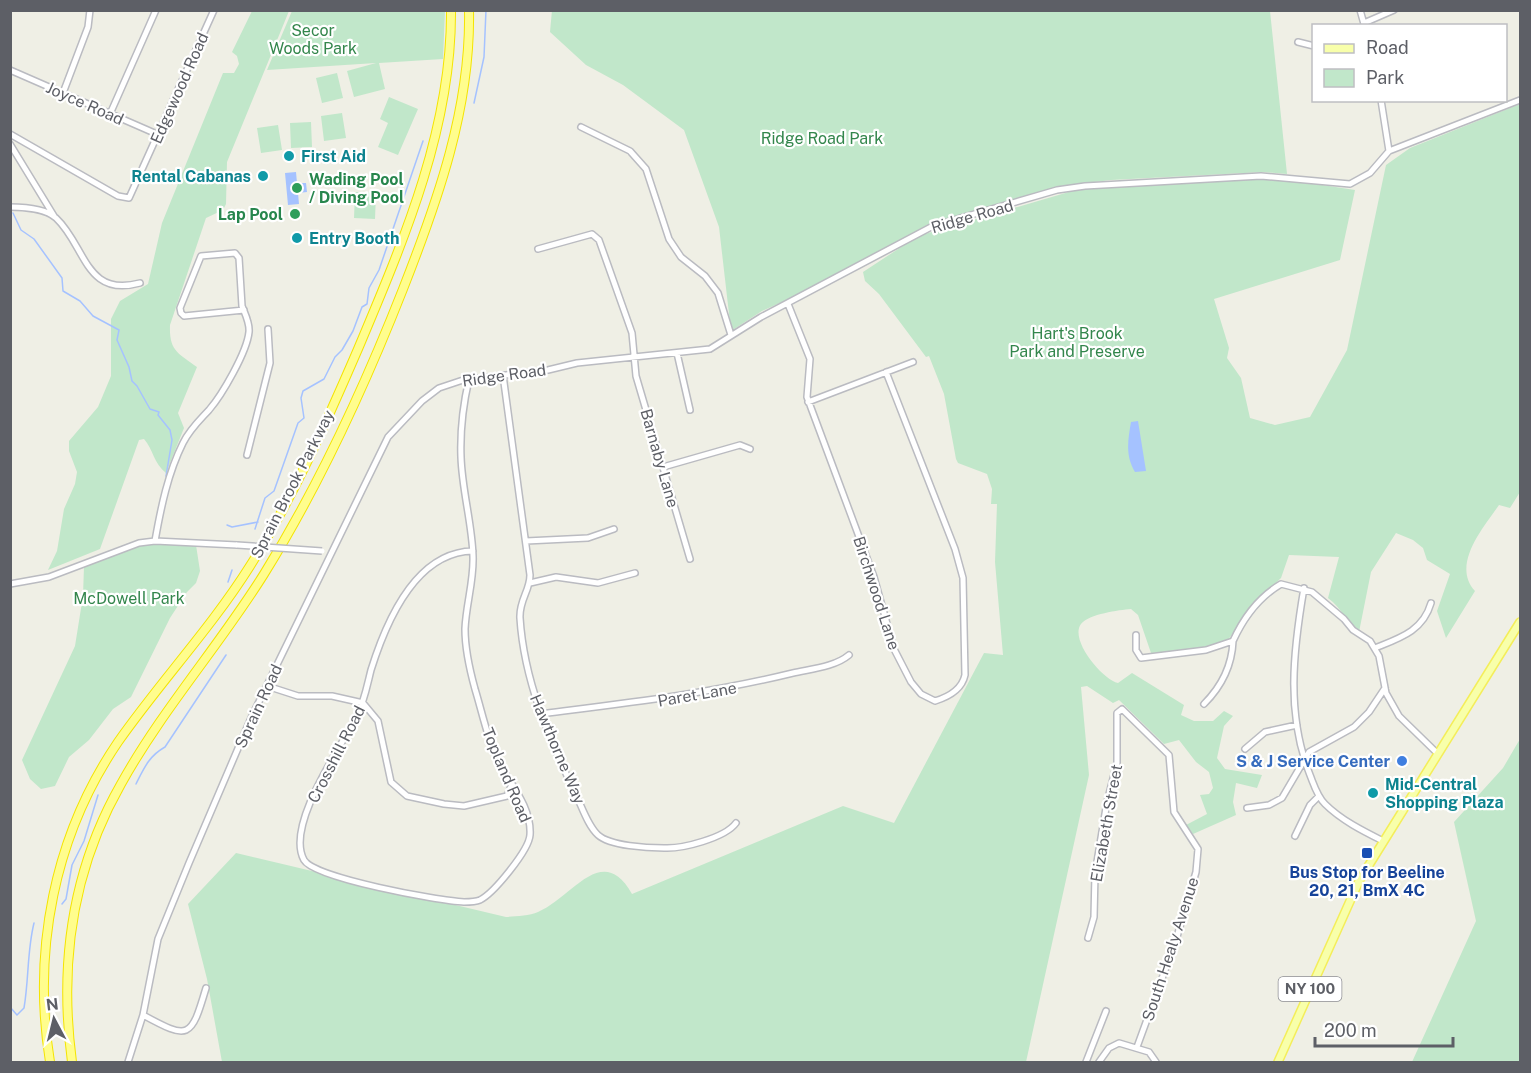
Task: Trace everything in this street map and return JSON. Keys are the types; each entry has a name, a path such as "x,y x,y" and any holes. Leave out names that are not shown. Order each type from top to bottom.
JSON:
{"highway":[{"name":"Sprain Brook Parkway","path":"50,1062 44,1012 45,944 53,894 72,830 93,783 120,740 213,620 251,564 281,513 322,430 382,290 425,171 446,80 451,10"},
{"name":"Sprain Brook Parkway","path":"72,1062 66,996 69,945 77,896 91,847 111,801 136,757 243,605 280,548 316,482 360,391 415,258 447,163 464,88 469,10"}],"main road":[{"name":"NY 100","path":"1278,1062 1344,910 1383,841 1521,622"}],"street":[{"path":"63,93 88,27 90,10"},
{"path":"110,114 156,10"},
{"name":"Edgewood Road","path":"10,134 118,196 128,198 159,135 214,10"},
{"path":"1360,10 1364,24 1394,10"},
{"path":"1298,42 1312,46"},
{"name":"Joyce Road","path":"10,70 159,135"},
{"path":"1381,102 1389,151 1521,100"},
{"path":"581,127 620,145 646,169 669,239 681,256 705,276 718,293 731,335"},
{"path":"10,144 87,268 119,287 141,283"},
{"name":"Ridge Road","path":"450,383 634,356 710,349 731,335 933,226 1057,190 1085,186 1225,177 1294,178 1350,184 1364,177 1389,151"},
{"path":"10,207 31,208 55,217"},
{"name":"Barnaby Lane","path":"538,249 579,236 592,234 597,237 632,333 636,376 690,559"},
{"path":"155,540 161,504 182,446 190,429 213,405 232,372 249,333 237,256 233,254 201,256 186,293 181,313 184,315 245,312"},
{"name":"Birchwood Lane","path":"788,304 810,359 808,402 874,577 897,654 921,694 935,701 947,697 964,682 963,578 955,549 886,372"},
{"path":"247,455 270,363 268,329"},
{"path":"677,353 690,410"},
{"path":"808,402 913,362"},
{"name":"Hawthorne Way","path":"503,375 530,583 521,598 520,618 527,666 540,714 586,817 597,834 603,838 646,847 679,848 721,834 735,823"},
{"name":"Topland Road","path":"440,899 466,902 480,900 495,889 526,849 530,833 529,819 497,758 471,672 465,628 473,576 473,551 461,457 461,425 469,379"},
{"name":"Sprain Road","path":"128,1062 143,1015 158,939 267,686 388,437 422,401 450,383"},
{"path":"663,467 740,445 750,449"},
{"path":"526,541 588,538 614,529"},
{"path":"10,584 49,577 128,546 155,540 333,552"},
{"name":"Crosshill Road","path":"440,899 332,876 310,868 302,856 299,837 301,827 329,762 363,704 379,649 410,588 440,558 452,553 473,551"},
{"path":"530,583 556,577 598,583 635,573"},
{"path":"1204,704 1215,693 1228,669 1233,641 1240,625 1273,589 1281,584 1304,588 1344,619 1353,630 1370,641 1375,648 1385,688 1399,716 1438,754"},
{"path":"1304,588 1292,673 1303,759 1319,796 1344,819 1383,841"},
{"path":"1375,648 1418,628 1427,617 1431,603"},
{"path":"1136,635 1136,650 1141,658 1206,650 1233,641"},
{"name":"Paret Lane","path":"540,714 640,704 732,688 830,664 849,655"},
{"path":"267,686 298,696 332,696 363,704 378,721 387,774 398,790 407,795 444,804 464,806 507,796 514,799 519,797"},
{"path":"1247,808 1269,804 1282,798 1303,759 1311,750 1354,727 1385,688"},
{"name":"Elizabeth Street","path":"1088,938 1094,917 1095,874 1107,802 1117,763 1117,715 1120,709"},
{"name":"South Healy Avenue","path":"1120,709 1167,752 1174,812 1198,849 1196,873 1176,940 1137,1047"},
{"path":"1245,749 1265,732 1297,725"},
{"path":"507,796 512,784"},
{"path":"1295,836 1310,805 1319,796"},
{"path":"143,1015 174,1032 183,1032 194,1024 206,988"},
{"path":"1086,1062 1106,1011"},
{"path":"1099,1062 1113,1045 1122,1044 1151,1053 1156,1062"}],"green space":[{"name":"Ridge Road Park","path":"552,10 1270,11 1287,174 1263,172 1111,180 1061,186 985,210 939,221 811,289 762,311 731,331 719,227 684,130 623,85 586,65 550,32"},
{"path":"252,11 289,11 227,162 226,204 223,210 206,218 170,325 173,346 197,367 178,413 184,428 166,473 144,439 139,440 100,549 48,570 57,551 64,509 75,484 77,472 69,451 69,441 98,407 111,376 111,319 120,301 148,284 162,223 223,73 234,73 239,64 237,56 232,52"},
{"name":"Secor Woods Park","path":"292,11 445,11 443,59 379,63 385,89 354,97 347,71 376,63 267,70"},
{"path":"337,73 343,98 322,103 316,78"},
{"path":"389,97 418,109 398,155 378,147 388,123 380,119"},
{"name":"Hart's Brook Park and Preserve","path":"1520,104 1520,492 1510,508 1499,505 1472,547 1466,570 1468,581 1475,591 1446,638 1437,611 1450,574 1427,560 1423,548 1413,540 1396,533 1371,572 1359,632 1328,598 1339,557 1289,555 1281,578 1255,602 1228,640 1200,650 1151,653 1138,615 1131,609 1097,615 1081,624 1079,631 1083,649 1104,675 1112,680 1118,683 1132,673 1184,705 1181,715 1194,721 1213,721 1224,711 1233,716 1224,726 1217,758 1225,769 1262,775 1257,788 1236,783 1233,802 1236,815 1193,834 1186,825 1207,814 1200,795 1209,794 1213,788 1209,772 1196,762 1179,740 1164,744 1119,700 1113,703 1087,686 1081,687 1089,775 1026,1062 222,1062 207,979 188,904 236,853 506,917 538,912 587,878 598,873 609,872 621,879 632,894 843,806 894,823 984,653 1003,655 995,562 997,504 991,504 992,489 987,474 958,463 956,459 944,394 929,356 926,357 879,294 865,281 863,272 918,236 1079,189 1244,179 1296,181 1355,190 1340,260 1214,299 1229,348 1227,358 1241,378 1250,418 1275,425 1310,417 1347,350 1386,165 1410,148"},
{"path":"342,113 346,138 324,141 321,116"},
{"path":"311,122 312,147 291,148 290,123"},
{"path":"278,125 282,150 261,153 257,128"},
{"path":"355,192 376,193 375,219 354,218"},
{"name":"McDowell Park","path":"154,543 196,545 200,571 196,583 187,592 170,618 131,697 113,709 89,740 69,757 55,786 41,789 30,779 22,760 75,646 83,596 84,566 135,546"},
{"path":"1520,739 1520,1062 1412,1062 1476,921 1454,822 1503,768"}],"water":[{"name":"Wading Pool / Diving Pool","path":"296,172 297,183 306,183 307,192 298,193 299,204 288,205 285,173"},
{"path":"1138,421 1146,471 1135,472 1130,460 1128,441 1131,422"}],"waterway":[{"path":"474,103 484,57 486,10"},
{"path":"255,529 265,498 274,491 298,423 304,418 301,398 303,391 324,379 335,357 353,331 362,307 367,304 369,288 379,270 423,141"},
{"path":"13,213 21,230 34,239 62,278 63,291 80,301 93,316 119,330 117,340 129,367 132,381 150,409 159,412 158,415 170,430 172,440 166,476"},
{"path":"227,525 232,527 258,522"},
{"path":"228,582 232,570"},
{"path":"136,784 155,754 165,747 226,655"},
{"path":"62,904 66,899 72,865 84,841 98,795"},
{"path":"10,1007 17,1015 24,1008 34,923"}],"place":[{"name":"First Aid","path":"289,156"},
{"name":"Rental Cabanas","path":"263,176"},
{"name":"Wading Pool / Diving Pool","path":"297,188"},
{"name":"Lap Pool","path":"295,214"},
{"name":"Entry Booth","path":"297,238"},
{"name":"S & J Service Center","path":"1402,761"},
{"name":"Mid-Central Shopping Plaza","path":"1373,793"},
{"name":"Bus Stop for Beeline 20, 21, BmX 4C","path":"1367,853"}]}
